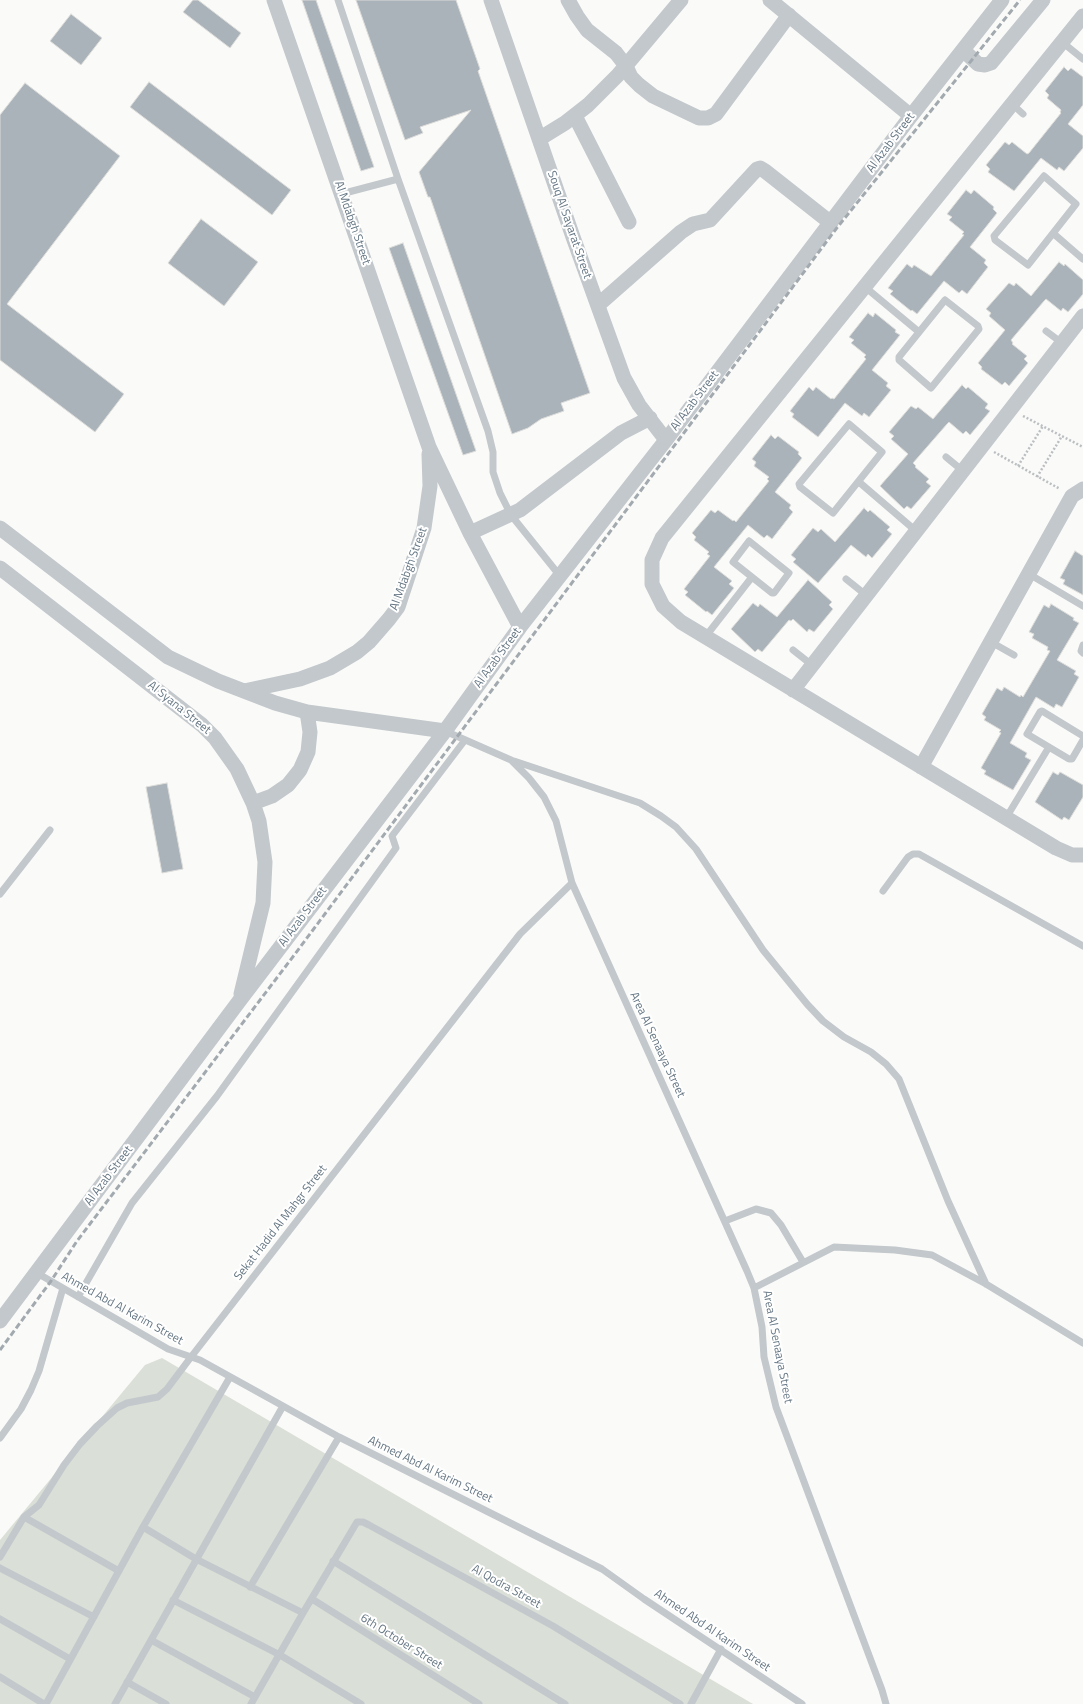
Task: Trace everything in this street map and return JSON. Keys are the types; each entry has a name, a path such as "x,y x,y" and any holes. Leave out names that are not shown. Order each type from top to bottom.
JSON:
{"street":[{"name":"Al Mdabgh Street","path":"274,0 429,447 470,533 520,627"},
{"name":"Souq Al Sayarat Street","path":"491,0 628,387 666,440"},
{"path":"568,0 587,30 616,53 626,66 631,77 653,96 699,118 708,118 716,114 789,15"},
{"path":"539,139 575,116 588,105 626,66 681,0"},
{"path":"770,0 911,116"},
{"name":"Al Azab Street","path":"0,1321 240,1000 445,731 520,627 666,440 911,116 1002,0"},
{"path":"963,50 978,64 985,65 991,63 1043,0"},
{"path":"1083,16 1062,42 1018,109 865,287 662,538 652,560 652,584 662,606 682,622 1056,848 1072,855 1083,854"},
{"path":"575,116 628,222"},
{"path":"598,305 681,232 693,224 710,220 757,169 760,168 765,171 831,223"},
{"path":"793,690 1083,316"},
{"path":"470,533 520,510 621,433 650,418"},
{"name":"Al Mdabgh Street","path":"244,691 300,679 330,668 357,652 369,642 389,619 398,607 424,528 430,486 429,447"},
{"path":"921,767 1029,574 1078,492"},
{"path":"0,528 168,657 244,691 307,712 445,731"},
{"name":"Al Syana Street","path":"0,568 202,725 215,738 234,764 253,803 263,841 265,882 259,923 240,1000"},
{"path":"253,803 272,796 288,785 300,770 308,752 310,732 307,712"}],"lane":[{"path":"338,0 398,179 488,431 493,452 493,472 500,493 511,515 560,576"},
{"path":"1062,42 1083,59"},
{"path":"1044,176 1076,204 1054,234 1028,266 994,238 1044,176"},
{"path":"342,194 398,179"},
{"path":"1054,234 1083,259"},
{"path":"865,287 919,332"},
{"path":"945,300 979,328 931,388 899,360 919,332 945,300"},
{"path":"1046,331 1062,344"},
{"path":"849,424 882,452 859,482 832,513 799,486 849,424"},
{"path":"946,457 963,471"},
{"path":"859,482 916,530"},
{"path":"749,541 789,572 773,593 752,577 733,562 749,541"},
{"path":"1029,574 1083,606"},
{"path":"706,636 752,577"},
{"path":"846,579 866,595"},
{"path":"991,642 1014,655"},
{"path":"1083,645 1081,651 1083,653"},
{"path":"793,650 812,665"},
{"path":"1083,736 1041,711 1027,734 1071,759 1083,740"},
{"path":"445,731 512,760 640,803 676,826 696,849 763,950 807,1004 823,1021 844,1038 876,1056 886,1064 899,1079 948,1201 986,1284"},
{"path":"78,1297 132,1203 217,1096 391,855 396,848 392,836 465,740"},
{"path":"1006,818 1049,747"},
{"name":"Area Al Senaaya Street","path":"512,760 530,778 544,797 556,821 572,883 615,982 725,1221 754,1288 762,1327 764,1356 776,1407 886,1704"},
{"path":"0,894 50,830"},
{"path":"883,891 908,857 913,854 919,854 1083,946"},
{"name":"Sekat Hadid Al Mahgr Street","path":"0,1557 24,1517 39,1505 64,1465 80,1444 117,1408 127,1403 158,1397 167,1389 520,934 572,883"},
{"path":"725,1221 756,1209 770,1213 780,1225 803,1262"},
{"path":"754,1288 803,1262 834,1248 895,1250 932,1255 986,1284 1083,1343"},
{"name":"Ahmed Abd Al Karim Street","path":"37,1273 168,1349 191,1357 339,1437 561,1547 602,1569 644,1599 802,1704"},
{"path":"0,1438 21,1409 39,1371 63,1288"},
{"path":"0,1678 45,1704 143,1527 230,1377"},
{"path":"114,1704 283,1406"},
{"path":"250,1587 339,1437"},
{"path":"24,1517 119,1571"},
{"name":"Al Qodra Street","path":"333,1561 352,1527 357,1522 363,1522 553,1626 680,1704"},
{"path":"143,1527 196,1559 303,1613"},
{"path":"251,1704 333,1561 565,1704"},
{"path":"0,1568 94,1617"},
{"name":"6th October Street","path":"312,1599 479,1704"},
{"path":"173,1600 280,1654 361,1704"},
{"path":"0,1619 70,1659"},
{"path":"151,1640 256,1697"},
{"path":"691,1704 721,1649"},
{"path":"127,1682 166,1704"}],"path":[{"path":"1011,409 1083,447"},
{"path":"1018,466 1044,426"},
{"path":"1037,477 1062,436"},
{"path":"982,446 1037,477 1078,492"}],"shaded area":[{"path":"162,1358 753,1704 0,1704 0,1540 145,1365"}],"building":[{"path":"193,0 198,0 241,33 230,48 183,12"},
{"path":"302,0 316,0 374,167 361,171"},
{"path":"356,0 456,0 480,69 478,71 590,393 561,403 564,411 541,419 528,428 512,434 430,197 428,197 419,172 471,110 420,127 423,133 405,140"},
{"path":"71,14 102,38 81,65 50,41"},
{"path":"1064,67 1068,71 1071,68 1083,77 1083,105 1068,124 1083,136 1083,148 1064,171 1059,167 1057,170 1041,158 1014,191 988,172 990,169 986,165 1005,142 1009,145 1012,142 1027,154 1029,153 1061,113 1061,110 1047,98 1049,95 1045,91"},
{"path":"149,82 291,190 272,215 130,107"},
{"path":"25,83 120,156 7,304 124,394 95,432 0,360 0,115"},
{"path":"966,190 971,194 974,190 994,207 993,209 997,213 970,247 986,260 984,263 988,267 967,294 962,290 959,293 944,281 917,314 890,294 893,291 888,288 907,264 912,268 914,265 931,276 964,235 962,234 964,232 949,220 952,217 947,214"},
{"path":"201,219 258,262 224,306 168,263"},
{"path":"403,243 476,451 463,455 389,248"},
{"path":"1059,262 1064,266 1065,264 1083,280 1083,294 1068,312 1063,308 1061,311 1046,299 1044,301 1011,340 1013,343 1012,344 1027,356 1024,359 1028,363 1009,386 1005,382 1002,385 981,369 982,367 978,363 1005,330 989,316 991,313 986,309 1009,283 1014,286 1016,283 1031,296"},
{"path":"868,313 873,317 875,313 900,335 872,370 888,383 886,386 891,390 869,417 864,413 862,416 845,403 818,437 792,417 794,414 790,411 809,387 813,391 816,387 831,399 834,399 866,359 864,357 866,355 851,343 854,340 849,337"},
{"path":"962,385 966,389 968,387 988,404 985,408 990,411 970,435 966,431 963,434 949,422 947,424 913,463 916,466 915,467 929,479 926,482 931,486 911,509 907,506 904,509 880,486 908,454 891,439 894,436 889,432 911,406 916,409 918,407 933,419"},
{"path":"771,435 775,439 778,436 799,452 798,454 802,458 775,492 791,505 789,508 793,512 772,539 767,535 764,538 748,525 714,567 732,581 729,584 734,588 712,615 685,595 688,592 684,589 710,556 707,554 709,552 694,540 696,537 692,533 711,510 715,513 718,510 736,522 769,481 767,479 769,477 754,466 756,462 752,459"},
{"path":"864,508 868,512 870,510 890,527 887,530 892,534 872,558 868,554 866,557 851,545 818,583 793,562 796,559 791,555 813,528 818,532 821,529 835,542"},
{"path":"1075,551 1083,556 1083,595 1063,584 1065,580 1060,578"},
{"path":"808,580 832,602 829,605 833,609 814,632 809,629 807,632 793,619 791,621 789,620 762,652 758,649 755,652 731,629 753,603 758,607 760,604 777,617"},
{"path":"1051,604 1074,618 1073,620 1079,623 1057,660 1076,671 1074,674 1079,677 1062,707 1056,704 1054,708 1036,697 1010,743 1027,753 1025,757 1031,760 1013,790 984,774 986,771 981,768 1001,733 999,732 1001,730 984,720 986,717 982,714 997,688 1002,691 1004,687 1020,697 1021,695 1023,697 1050,651 1047,650 1048,647 1032,638 1034,634 1029,632 1044,605 1049,608"},
{"path":"1053,772 1058,775 1060,772 1083,785 1083,797 1069,820 1064,817 1062,820 1035,802"},
{"path":"167,783 183,869 162,873 146,787"}],"railway":[{"path":"0,1350 51,1281 77,1241 295,954 836,229 1020,0"}]}
